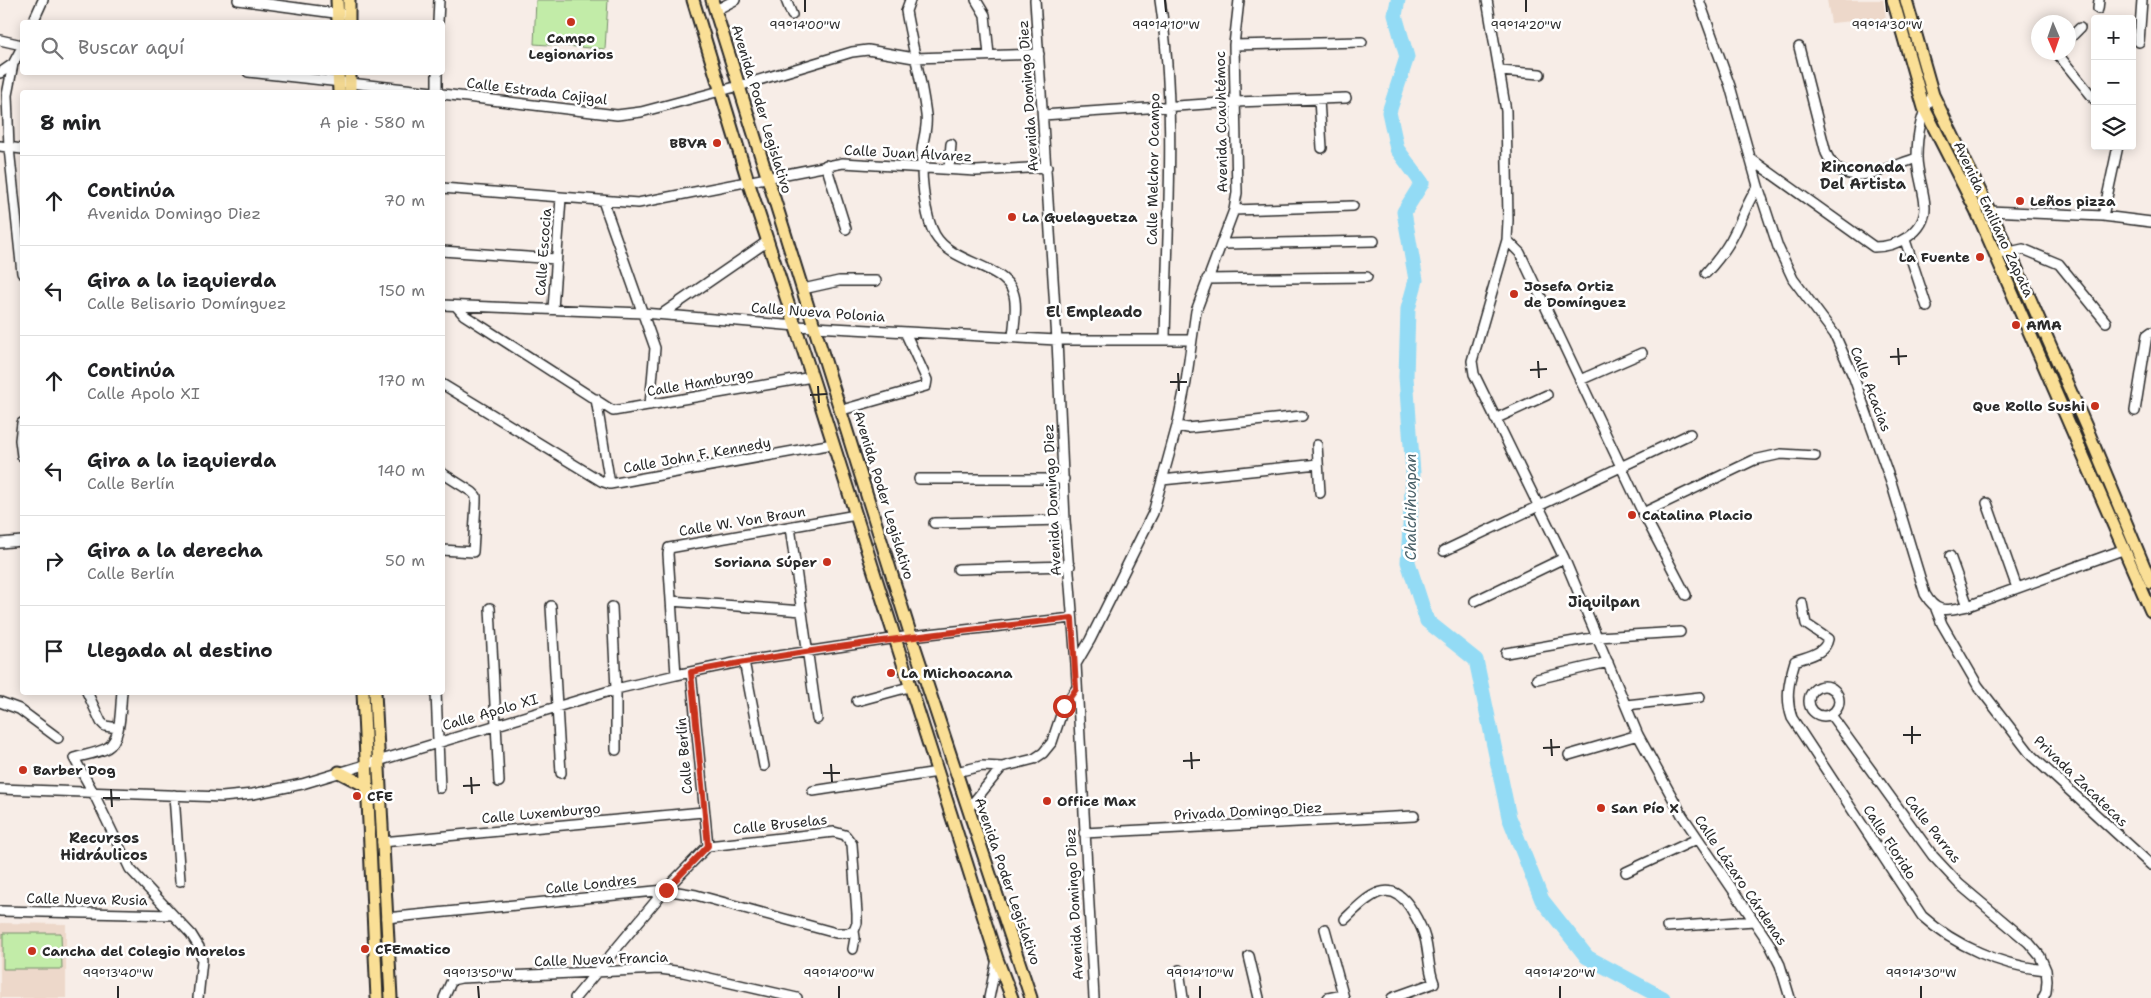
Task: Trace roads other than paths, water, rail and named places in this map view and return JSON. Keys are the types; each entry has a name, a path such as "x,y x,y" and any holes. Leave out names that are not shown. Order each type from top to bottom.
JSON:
{"main road":[{"path":"338,0 344,18"},
{"path":"344,18 349,0"},
{"path":"693,0 748,181 796,326 909,687 997,959 1012,998"},
{"name":"Avenida Emiliano Zapata","path":"1893,0 1924,108 1976,210 2151,612"},
{"name":"Avenida Emiliano Zapata","path":"1906,0 1933,95 2009,251 2151,583"},
{"name":"Avenida Poder Legislativo","path":"714,5 912,636 1031,998"},
{"path":"2066,414 2078,409"},
{"path":"362,695 377,998"},
{"path":"375,695 390,998"},
{"path":"339,772 368,786"}],"street":[{"path":"34,20 43,0"},
{"path":"238,0 318,11 344,18"},
{"path":"438,20 439,0"},
{"path":"714,5 735,0"},
{"path":"786,0 792,15"},
{"path":"910,0 906,11 927,119 922,152 923,167 927,206 935,235 944,247 957,256 1006,281 1013,292 1015,304 1013,337"},
{"path":"976,0 985,15 989,55"},
{"name":"Avenida Domingo Diez","path":"1035,0 1047,167 1065,520 1076,664 1094,998"},
{"name":"Calle Melchor Ocampo","path":"1160,0 1166,37 1169,106 1165,340"},
{"name":"Avenida Cuauhtémoc","path":"1076,664 1090,640 1153,512 1177,426 1196,311 1207,279 1223,244 1234,210 1237,193 1234,45 1239,0"},
{"name":"Calle Lázaro Cárdenas","path":"1487,0 1506,111 1506,240 1472,361 1474,374 1564,558 1638,735 1697,839 1769,943 1780,965 1790,998"},
{"name":"Calle Acacias","path":"1698,0 1730,86 1758,186 1778,247 1793,279 1835,335 1854,378 1892,484 1925,594 1936,609"},
{"path":"2139,42 2142,0"},
{"path":"2076,32 2080,28"},
{"path":"0,40 20,45"},
{"path":"1234,45 1362,42"},
{"path":"1799,47 1826,153 1832,166 1845,174 1863,176 1917,158"},
{"path":"20,50 3,94 4,147 20,259"},
{"name":"Calle Estrada Cajigal","path":"445,94 618,115 641,112 739,86 852,52 868,50 914,58 1039,54"},
{"path":"2062,60 2091,95"},
{"path":"0,73 13,64"},
{"path":"1500,71 1540,74"},
{"path":"270,75 343,85 409,90"},
{"path":"435,90 437,75"},
{"path":"1751,159 1874,247 1885,247 1905,240 1922,222 1925,208 1917,158 1924,108 1933,95"},
{"path":"1043,115 1236,102 1346,98"},
{"path":"1319,99 1322,148"},
{"path":"949,168 951,144"},
{"path":"4,147 20,149"},
{"path":"2103,216 2117,150"},
{"name":"Calle Juan Álvarez","path":"445,188 638,203 656,201 843,162 976,171 1047,167"},
{"path":"826,165 846,229"},
{"path":"1706,273 1735,233 1746,203 1758,186"},
{"name":"Calle Escocia","path":"553,308 560,198"},
{"path":"603,201 655,348 650,405"},
{"path":"1234,210 1353,206"},
{"path":"1989,211 2103,216 2151,222"},
{"path":"1506,240 1520,252 1623,467 1643,513 1686,595"},
{"path":"1905,240 1926,308"},
{"path":"662,314 768,241"},
{"path":"1223,244 1374,241"},
{"path":"1996,255 2009,251 2028,250 2059,264 2106,322"},
{"path":"445,251 556,259"},
{"path":"1207,279 1367,277"},
{"path":"803,289 839,281 876,281"},
{"name":"Calle Nueva Polonia","path":"445,306 553,308 662,314 796,326 1057,340 1192,340"},
{"name":"Calle Hamburgo","path":"456,306 464,315 613,410 812,377"},
{"path":"842,410 926,386 926,380 905,332"},
{"path":"2135,411 2147,335 2151,332"},
{"path":"1580,380 1642,353"},
{"name":"Calle John F. Kennedy","path":"445,386 601,481 610,484 833,444"},
{"path":"1495,419 1547,395"},
{"path":"596,399 610,484"},
{"path":"1177,426 1188,428 1302,416"},
{"path":"1444,551 1690,434"},
{"path":"1317,445 1320,493"},
{"path":"1643,513 1754,460 1781,454 1815,456"},
{"path":"1162,480 1318,464"},
{"path":"445,475 472,492 476,496 476,502 473,552 445,550"},
{"path":"920,479 1064,480"},
{"path":"1987,503 2018,588"},
{"name":"Calle W. Von Braun","path":"676,675 669,548 856,515"},
{"path":"934,523 1065,520"},
{"path":"790,527 816,720"},
{"path":"0,543 20,541"},
{"path":"1936,609 1953,609 1968,606 2125,549"},
{"path":"1950,556 1968,606"},
{"path":"1475,601 1564,558"},
{"path":"958,569 1070,566"},
{"path":"671,601 802,611"},
{"name":"Calle Florido","path":"1802,603 1806,624 1828,639 1826,646 1820,651 1794,661 1789,682 1787,704 1792,718 1922,916 1939,931 2012,965 2046,970"},
{"path":"551,606 561,773"},
{"path":"612,607 616,689 616,750"},
{"path":"490,608 498,724 499,782"},
{"name":"Privada Zacatecas","path":"1936,609 1942,624 1978,686 2032,756 2151,865"},
{"name":"Calle Apolo XI","path":"0,789 222,797 253,794 302,784 557,706 616,689 676,675 744,661 912,636 1072,618"},
{"path":"1506,653 1598,637 1680,632"},
{"path":"744,661 764,766"},
{"path":"1537,679 1608,662"},
{"name":"Calle Berlín","path":"691,672 703,812 708,846"},
{"path":"857,701 909,687"},
{"path":"956,772 982,766 1002,767 1034,759 1043,753 1052,742 1064,706 1076,689"},
{"path":"89,695 101,722 105,726 118,728"},
{"path":"122,695 118,728 109,747 74,758 93,792 130,869 191,934 199,947 202,960 198,998"},
{"path":"436,695 440,788"},
{"path":"1626,705 1700,697"},
{"path":"0,702 19,709 58,738"},
{"name":"Calle Parras","path":"1831,715 1933,856 1959,884 2030,944 2040,956 2046,970"},
{"path":"1569,754 1638,735"},
{"path":"968,809 1002,767"},
{"path":"813,791 938,772"},
{"path":"174,795 180,881"},
{"name":"Calle Luxemburgo","path":"382,842 703,812"},
{"name":"Privada Domingo Diez","path":"1084,833 1414,816"},
{"name":"Calle Bruselas","path":"708,846 834,832 846,835 852,844 853,853 857,914 857,924 854,930"},
{"path":"1626,872 1697,839"},
{"path":"575,998 666,890 708,846"},
{"name":"Calle Londres","path":"386,918 666,890 696,895 836,933 848,934 854,930"},
{"path":"1345,919 1364,901 1379,893 1392,891 1402,894 1421,925 1428,949 1428,966 1434,983 1422,994 1392,998"},
{"name":"Calle Nueva Rusia","path":"0,911 173,915"},
{"path":"1667,927 1754,921"},
{"path":"1325,929 1343,997 1328,998"},
{"path":"853,949 854,930"},
{"path":"1249,956 1259,998"},
{"path":"989,998 997,959"},
{"name":"Calle Nueva Francia","path":"444,998 452,980 461,978 660,969 683,972 797,998"},
{"path":"1179,970 1183,998"},
{"path":"2043,998 2046,992 2046,970"}],"waterway":[{"name":"Chalchihuapan","path":"1398,0 1395,15 1407,57 1389,112 1397,149 1422,183 1404,212 1416,280 1408,309 1406,377 1413,473 1408,562 1427,621 1476,660 1509,817 1542,900 1587,957 1663,998"}],"place":[{"name":"Campo Legionarios","path":"571,22"},
{"name":"BBVA","path":"717,143"},
{"name":"Leños pizza","path":"2020,201"},
{"name":"La Guelaguetza","path":"1012,217"},
{"name":"La Fuente","path":"1980,257"},
{"name":"Josefa Ortiz de Domínguez","path":"1514,294"},
{"name":"AMA","path":"2016,325"},
{"name":"Que Rollo Sushi","path":"2095,406"},
{"name":"Catalina Placio","path":"1632,515"},
{"name":"Soriana Súper","path":"827,562"},
{"name":"La Michoacana","path":"891,673"},
{"name":"Barber Dog","path":"23,770"},
{"name":"CFE","path":"357,796"},
{"name":"Office Max","path":"1047,801"},
{"name":"San Pío X","path":"1601,808"},
{"name":"CFEmatico","path":"365,949"},
{"name":"Cancha del Colegio Morelos","path":"32,951"}],"district":[{"name":"Rinconada Del Artista","path":"1863,176"},
{"name":"El Empleado","path":"1094,312"},
{"name":"Jiquilpan","path":"1604,602"},
{"name":"Recursos Hidráulicos","path":"104,846"}]}
